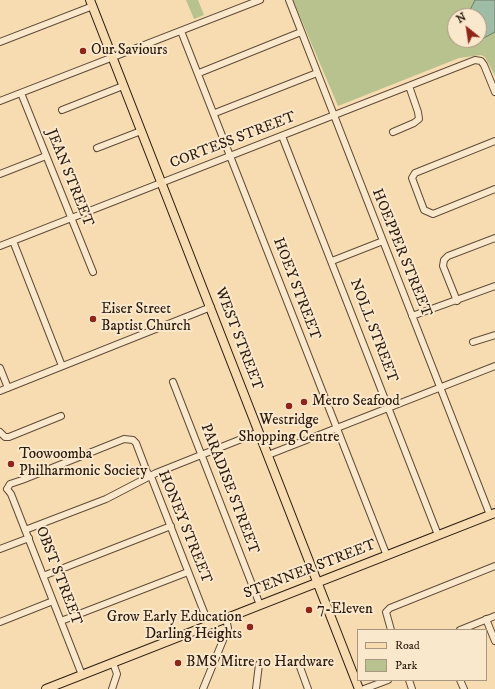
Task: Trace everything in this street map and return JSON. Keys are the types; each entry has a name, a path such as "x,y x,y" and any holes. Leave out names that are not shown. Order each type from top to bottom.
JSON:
{"main road":[{"name":"WEST STREET","path":"92,3 112,58 359,689"},
{"name":"STENNER STREET","path":"46,689 492,514"}],"street":[{"path":"0,101 260,0"},
{"name":"HOEPPER STREET","path":"289,0 440,388 492,514"},
{"path":"0,42 92,3"},
{"name":"HOEY STREET","path":"181,31 199,73 230,156 387,556"},
{"path":"199,73 301,32"},
{"name":"CORTESS STREET","path":"0,246 475,60 481,61 484,65 495,92"},
{"path":"215,114 317,73"},
{"path":"62,110 123,86"},
{"path":"393,132 414,123 419,119 409,86"},
{"name":"JEAN STREET","path":"21,93 93,272"},
{"path":"97,148 141,131"},
{"name":"NOLL STREET","path":"282,136 438,535"},
{"path":"495,141 415,173 412,178 424,210 433,214 495,189"},
{"path":"0,174 46,156"},
{"path":"457,301 442,266 444,260 448,256 495,238"},
{"path":"13,241 62,366"},
{"path":"332,261 383,241"},
{"path":"412,316 447,302 457,301 495,286"},
{"path":"0,391 211,308"},
{"path":"473,342 495,335"},
{"path":"268,455 495,366"},
{"path":"0,368 8,388"},
{"name":"PARADISE STREET","path":"173,382 260,605"},
{"path":"0,432 5,437 9,437 61,416"},
{"path":"25,530 106,499 150,476 259,432"},
{"name":"HONEY STREET","path":"3,490 10,484 124,439 132,440 136,443 150,476 209,625"},
{"name":"OBST STREET","path":"3,490 11,494 82,675"},
{"path":"43,576 170,526"},
{"path":"0,550 29,538"},
{"path":"391,629 386,612 390,608 495,566"},
{"path":"61,621 188,572"},
{"path":"0,622 53,601"},
{"path":"462,629 495,616"},
{"path":"203,689 228,628 226,618"},
{"path":"486,619 495,641"},
{"path":"112,689 117,674 113,663"},
{"path":"256,689 259,664"},
{"path":"300,667 308,689"},
{"path":"364,689 385,681"}],"green space":[{"path":"186,0 198,0 204,15 194,19"},
{"path":"293,0 495,0 495,76 485,57 481,55 459,58 338,106"}],"shaded area":[{"path":"475,0 495,0 495,32 487,36 487,8 471,8"}],"place":[{"name":"Our Saviours","path":"83,51"},
{"name":"Eiser Street Baptist Church","path":"93,319"},
{"name":"Metro Seafood","path":"304,402"},
{"name":"Westridge Shopping Centre","path":"289,406"},
{"name":"Toowoomba Philharmonic Society","path":"11,464"},
{"name":"7-Eleven","path":"309,610"},
{"name":"Grow Early Education Darling Heights","path":"250,627"},
{"name":"BMS Mitre 10 Hardware","path":"178,663"}]}
